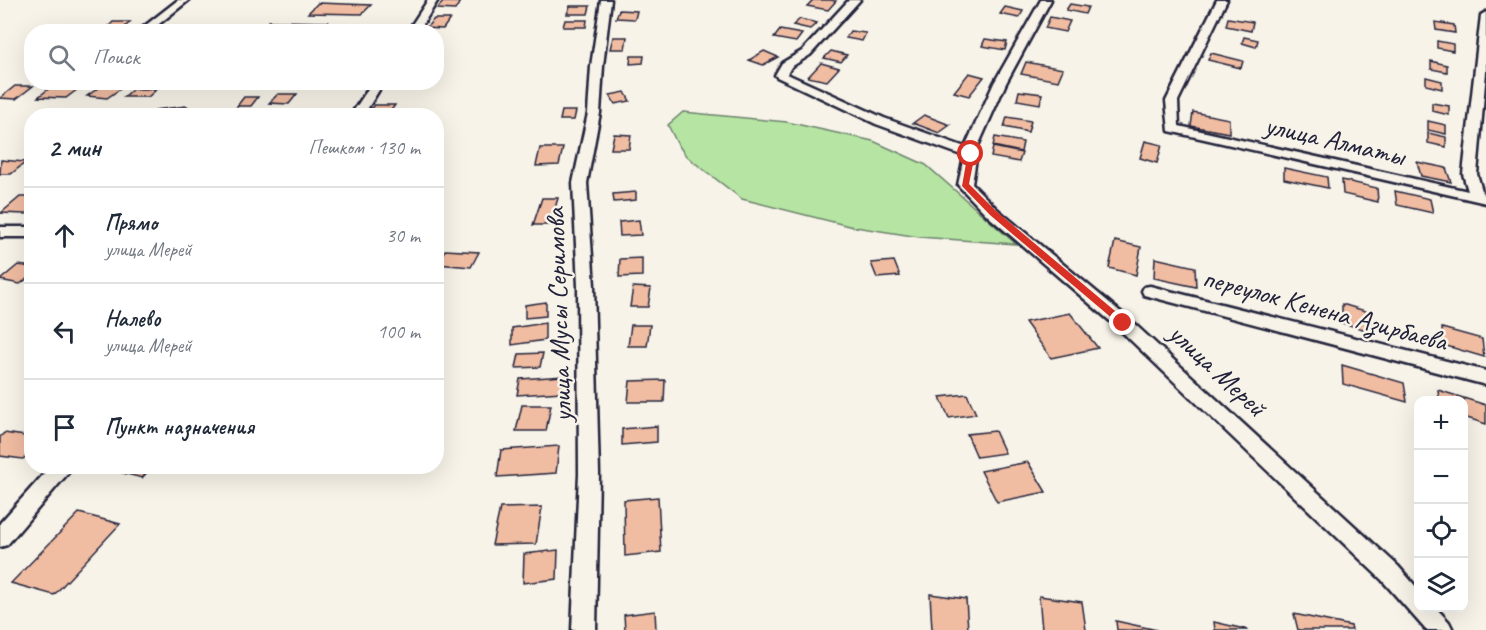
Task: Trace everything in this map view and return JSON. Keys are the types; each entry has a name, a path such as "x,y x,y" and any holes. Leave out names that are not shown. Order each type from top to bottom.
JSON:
{"street":[{"path":"152,24 184,0"},
{"path":"417,24 433,0"},
{"name":"улица Мусы Серимова","path":"584,630 589,474 586,286 580,183 594,113 597,66 606,0"},
{"path":"855,0 806,53 786,65 781,75 880,121 971,154 972,146 1000,83 1046,0"},
{"name":"улица Алматы","path":"1221,0 1172,101 1173,128 1481,198"},
{"path":"1481,198 1470,174 1486,15"},
{"path":"361,108 374,90"},
{"name":"улица Мерей","path":"971,154 965,185 993,213 1123,323 1390,573 1414,599"},
{"path":"0,232 24,232"},
{"name":"переулок Кенена Азирбаева","path":"1150,291 1486,378"},
{"path":"0,538 57,474"},
{"name":"улица Мерей","path":"1425,612 1441,630"}],"green space":[{"path":"683,112 787,122 873,141 926,165 1016,244 919,237 849,226 742,199 686,156 677,143 668,125"}],"building":[{"path":"813,0 836,1 828,10 807,6"},
{"path":"443,2 460,2 455,10 437,9"},
{"path":"318,3 371,5 362,14 308,13"},
{"path":"1070,4 1088,7 1085,14 1066,10"},
{"path":"570,6 590,6 588,14 567,14"},
{"path":"1005,7 1023,11 1019,18 1000,14"},
{"path":"619,10 637,11 635,19 616,18"},
{"path":"1050,17 1070,21 1065,32 1045,28"},
{"path":"1228,18 1253,22 1251,31 1226,26"},
{"path":"434,19 450,19 444,28 444,24 430,24"},
{"path":"800,19 817,23 810,29 793,25"},
{"path":"565,20 587,20 586,27 563,27"},
{"path":"269,21 328,22 326,24 266,24"},
{"path":"113,22 130,22 128,24 111,24"},
{"path":"1435,22 1454,25 1455,33 1436,30"},
{"path":"780,30 802,34 796,42 774,38"},
{"path":"850,31 866,33 862,41 846,38"},
{"path":"613,37 627,37 625,49 610,49"},
{"path":"1244,37 1258,40 1256,47 1242,43"},
{"path":"985,39 1007,42 1005,50 982,46"},
{"path":"1437,41 1453,44 1453,51 1437,48"},
{"path":"764,51 778,57 763,65 749,60"},
{"path":"831,51 847,55 841,62 824,58"},
{"path":"1211,53 1243,61 1241,68 1208,60"},
{"path":"631,56 644,56 643,63 630,64"},
{"path":"1431,61 1447,65 1447,72 1431,69"},
{"path":"1026,62 1063,69 1058,81 1021,74"},
{"path":"821,63 839,68 827,81 808,77"},
{"path":"969,73 984,77 969,96 954,92"},
{"path":"1426,77 1442,81 1442,89 1426,85"},
{"path":"15,86 24,86 24,90 28,90 16,99 0,98"},
{"path":"47,90 77,90 66,98 38,97"},
{"path":"96,90 119,90 107,98 87,96"},
{"path":"132,90 156,90 148,97 124,97"},
{"path":"1019,91 1042,94 1040,104 1017,100"},
{"path":"625,92 630,101 615,104 610,95"},
{"path":"278,94 297,94 289,104 269,103"},
{"path":"244,97 258,97 251,106 237,106"},
{"path":"1432,103 1449,106 1449,115 1432,111"},
{"path":"375,105 395,105 393,108 372,108"},
{"path":"562,111 576,111 574,120 560,120"},
{"path":"1193,112 1229,119 1229,133 1191,126"},
{"path":"924,115 950,125 939,133 913,123"},
{"path":"1007,117 1031,121 1028,132 1004,127"},
{"path":"1428,121 1446,125 1446,134 1428,130"},
{"path":"1428,133 1446,137 1446,147 1428,143"},
{"path":"614,134 631,135 629,149 611,149"},
{"path":"995,137 1023,142 1021,152 993,146"},
{"path":"1145,141 1162,145 1157,163 1140,158"},
{"path":"993,147 1022,153 1019,162 991,157"},
{"path":"540,148 563,148 559,165 536,166"},
{"path":"1,160 24,162 11,174 0,174"},
{"path":"1417,162 1446,168 1451,182 1421,176"},
{"path":"1284,168 1327,177 1328,188 1284,179"},
{"path":"1342,180 1377,188 1378,202 1343,194"},
{"path":"1395,191 1430,199 1433,213 1397,205"},
{"path":"636,192 636,200 614,202 613,194"},
{"path":"20,197 24,197 24,214 1,213"},
{"path":"542,198 558,198 550,225 533,225"},
{"path":"639,220 641,235 620,236 619,222"},
{"path":"1115,241 1141,247 1136,275 1109,268"},
{"path":"444,252 479,252 471,267 444,265"},
{"path":"642,258 642,276 619,277 620,259"},
{"path":"1155,258 1195,267 1196,287 1154,278"},
{"path":"894,261 900,276 877,278 871,263"},
{"path":"18,265 24,266 24,281 20,284 0,280"},
{"path":"633,287 651,288 648,307 630,307"},
{"path":"546,302 546,316 525,318 525,305"},
{"path":"1342,304 1372,313 1373,332 1342,323"},
{"path":"1070,313 1098,348 1051,358 1025,322"},
{"path":"545,323 545,340 512,345 512,328"},
{"path":"631,325 650,325 647,346 628,346"},
{"path":"1442,328 1482,339 1484,357 1443,345"},
{"path":"543,353 540,367 516,368 519,354"},
{"path":"1342,365 1404,383 1407,402 1343,384"},
{"path":"564,376 562,392 517,395 520,379"},
{"path":"665,380 664,402 628,402 630,381"},
{"path":"1438,390 1457,396 1439,396"},
{"path":"967,394 976,414 949,418 940,397"},
{"path":"1468,399 1486,405 1486,424 1468,418"},
{"path":"522,405 551,405 546,431 516,431"},
{"path":"657,426 657,442 622,445 622,429"},
{"path":"995,431 1005,453 977,457 967,434"},
{"path":"4,433 24,436 24,458 0,456 0,437"},
{"path":"559,446 556,473 497,477 501,450"},
{"path":"1028,462 1046,492 997,502 981,471"},
{"path":"127,474 146,474 142,478"},
{"path":"658,497 661,552 625,556 624,500"},
{"path":"542,507 536,544 492,545 500,508"},
{"path":"79,513 120,524 54,595 11,583"},
{"path":"558,550 557,579 523,583 524,554"},
{"path":"930,594 966,599 968,630 932,630"},
{"path":"1039,596 1082,602 1086,630 1042,630"},
{"path":"655,611 656,630 625,630 624,615"},
{"path":"1294,614 1351,626 1352,630 1298,630"},
{"path":"1116,621 1157,630 1117,630"},
{"path":"1214,622 1249,630 1215,630"}],"route":[{"path":"971,154 965,185 993,213 1123,323"}]}
